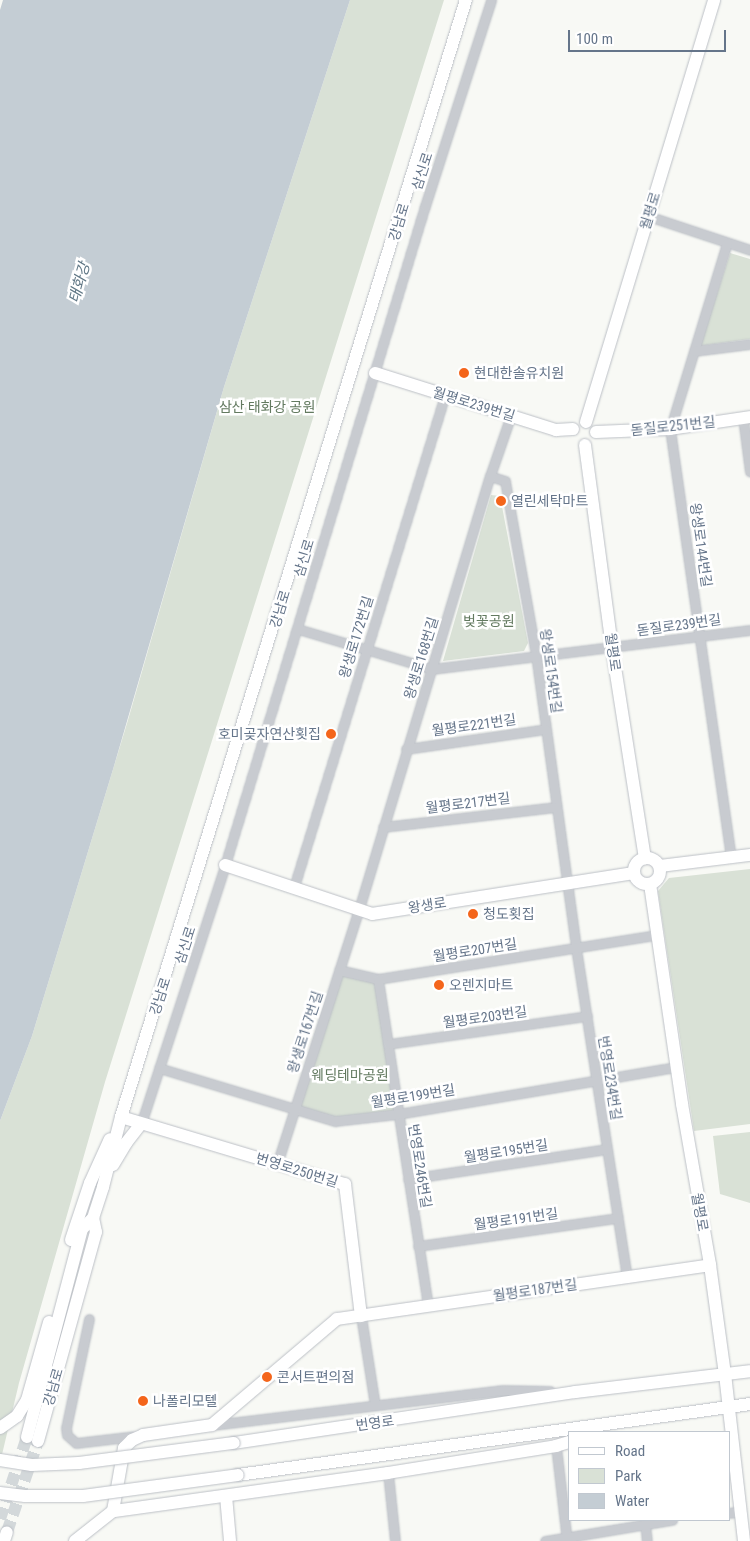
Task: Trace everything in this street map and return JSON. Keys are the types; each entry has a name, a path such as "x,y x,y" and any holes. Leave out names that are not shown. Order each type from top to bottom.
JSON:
{"main road":[{"name":"강남로","path":"32,1439 96,1232 92,1218 103,1187 121,1117 466,0"},
{"name":"월평로","path":"586,422 714,0"},
{"name":"월평로239번길","path":"374,373 556,430 573,429"},
{"name":"돋질로251번길","path":"596,432 670,429 746,417"},
{"path":"586,422 593,426 596,432 594,440 585,445 576,442 573,437 573,429 586,422"},
{"name":"월평로","path":"585,445 612,648 645,858"},
{"path":"660,866 750,855"},
{"path":"645,858 655,860 660,866 660,877 650,884 641,883 634,873 636,864 645,858"},
{"name":"왕생로","path":"225,865 372,914 634,873"},
{"name":"월평로","path":"650,884 677,1067 710,1265 725,1374 744,1541"},
{"name":"번영로250번길","path":"121,1117 345,1184 361,1316"},
{"path":"0,1428 17,1416 27,1400 76,1222 90,1183 121,1117"},
{"path":"103,1187 121,1151 142,1124"},
{"name":"월평로187번길","path":"361,1316 710,1265"},
{"path":"112,1511 124,1448 132,1440 143,1435 212,1425 337,1319 361,1316"},
{"name":"번영로","path":"0,1460 32,1465 60,1464 234,1443 575,1392 750,1371"},
{"path":"0,1493 33,1496 83,1496 750,1404"},
{"path":"598,1431 626,1421"},
{"path":"75,1541 112,1511 388,1473 556,1446 568,1442"},
{"path":"226,1496 230,1541"}],"street":[{"name":"삼신로","path":"142,1124 225,865 374,373 491,0"},
{"path":"648,216 750,250"},
{"name":"왕생로144번길","path":"726,243 670,429 731,857"},
{"path":"694,351 750,344"},
{"name":"왕생로172번길","path":"294,887 445,395"},
{"name":"왕생로168번길","path":"359,909 490,476 511,416"},
{"path":"746,417 750,472"},
{"name":"왕생로154번길","path":"490,476 505,481 536,655 566,883"},
{"path":"298,629 432,669"},
{"name":"돋질로239번길","path":"432,669 750,630"},
{"name":"월평로221번길","path":"406,749 546,729"},
{"name":"월평로217번길","path":"383,827 556,807"},
{"name":"번영로234번길","path":"566,883 627,1277"},
{"name":"왕생로167번길","path":"277,1164 359,909"},
{"name":"월평로207번길","path":"378,979 658,935"},
{"path":"339,970 378,979"},
{"name":"번영로246번길","path":"378,979 428,1306"},
{"name":"월평로203번길","path":"388,1044 587,1016"},
{"name":"월평로199번길","path":"159,1068 334,1121 398,1114 677,1067"},
{"name":"월평로195번길","path":"408,1179 607,1149"},
{"name":"월평로191번길","path":"418,1246 618,1218"},
{"name":"번영로250번길","path":"361,1316 375,1405"},
{"path":"89,1319 66,1428 67,1435 76,1443 143,1435"},
{"path":"212,1425 503,1390 575,1392"},
{"path":"556,1446 567,1540"},
{"path":"388,1473 396,1541"},
{"path":"545,1541 567,1540 645,1523 663,1521"},
{"path":"645,1523 647,1541"}],"green space":[{"name":"삼산 태화강 공원","path":"350,0 444,0 105,1082 19,1383 0,1463 0,1121 32,1036 128,720 224,387"},
{"path":"730,253 750,259 750,339 700,346"},
{"name":"벚꽃공원","path":"491,495 500,496 528,643 524,651 443,661"},
{"path":"750,869 750,1124 694,1131 658,891 669,878"},
{"name":"웨딩테마공원","path":"339,970 378,979 398,1114 335,1121 294,1109"},
{"path":"750,1132 750,1203 720,1194 713,1136"}],"water":[{"name":"태화강","path":"3,0 350,0 224,387 114,766 32,1036 0,1121 0,10"}],"tunnel":[{"path":"0,1519 27,1437"},
{"path":"7,1532 38,1441"}],"place":[{"name":"현대한솔유치원","path":"464,373"},
{"name":"열린세탁마트","path":"501,501"},
{"name":"호미곶자연산횟집","path":"331,734"},
{"name":"청도횟집","path":"473,914"},
{"name":"오렌지마트","path":"439,985"},
{"name":"콘서트편의점","path":"267,1377"},
{"name":"나폴리모텔","path":"143,1401"}]}
